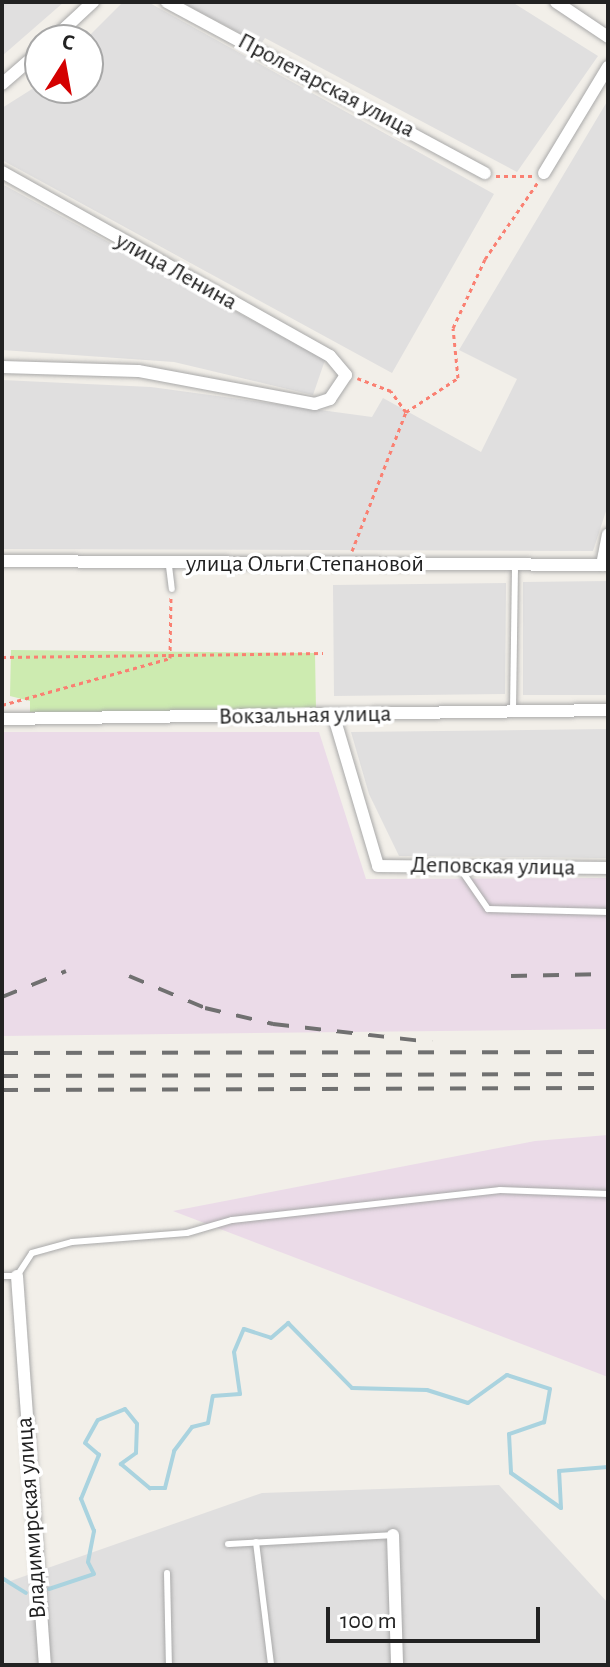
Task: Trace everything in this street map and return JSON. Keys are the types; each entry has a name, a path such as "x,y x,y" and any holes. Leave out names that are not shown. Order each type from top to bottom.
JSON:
{"street":[{"path":"69,24 93,2"},
{"name":"Пролетарская улица","path":"167,2 485,173"},
{"path":"556,2 608,37"},
{"path":"2,84 24,65"},
{"path":"544,173 608,67"},
{"name":"улица Ленина","path":"2,172 330,356 346,375"},
{"path":"2,367 138,371 304,404 330,399 346,375"},
{"path":"605,565 608,535"},
{"name":"улица Ольги Степановой","path":"2,561 169,566 347,562 605,565"},
{"name":"Вокзальная улица","path":"2,719 334,717 513,710 608,710"},
{"name":"Деповская улица","path":"334,717 378,866 608,868"},
{"name":"Владимирская улица","path":"17,1276 45,1665"},
{"path":"393,1535 397,1665"}],"lane":[{"path":"513,710 515,565"},
{"path":"169,566 172,589"},
{"path":"459,867 488,909 608,912"},
{"path":"2,1276 17,1276 32,1253 58,1246 187,1233 232,1220 500,1190 608,1194"},
{"path":"228,1544 393,1535"},
{"path":"256,1542 271,1665"},
{"path":"167,1573 169,1665"}],"path":[{"path":"485,173 544,173"},
{"path":"347,562 406,412 458,378 453,328 485,259 544,173"},
{"path":"346,375 391,391 406,412"},
{"path":"170,658 172,589"},
{"path":"2,657 170,658 323,653"},
{"path":"2,705 170,658"}],"shaded area":[{"path":"2,2 64,2 39,24 24,24 24,37 2,56"},
{"path":"123,2 148,2 494,194 392,373 2,160 2,108 24,94 24,104 104,104 104,24 101,24"},
{"path":"181,2 512,2 598,56 517,172 265,38 261,44"},
{"path":"608,100 608,505 593,551 4,549 2,380 151,387 372,417 383,398 481,452 517,379 459,350"},
{"path":"2,184 325,360 313,395 174,362 2,350"},
{"path":"608,581 608,695 523,695 523,582"},
{"path":"506,583 505,694 334,696 333,585"},
{"path":"608,729 608,858 399,856 369,794 351,732"},
{"path":"2,732 319,732 366,879 608,878 608,1029 2,1036"},
{"path":"608,1135 608,1377 173,1211 535,1141"},
{"path":"499,1485 608,1603 608,1665 2,1665 2,1584 262,1493"}],"green space":[{"path":"11,650 315,653 316,711 30,712 30,701 10,696"}],"waterway":[{"path":"49,1589 94,1574 88,1562 94,1531 81,1499 99,1455 85,1443 98,1420 125,1409 137,1424 136,1453 121,1464 150,1488 165,1488 174,1451 192,1427 208,1423 213,1396 240,1394 234,1352 244,1329 271,1338 288,1323 352,1388 427,1390 468,1403 507,1375 550,1389 544,1422 509,1434 511,1473 561,1508 559,1471 608,1467"},
{"path":"2,1578 26,1593"}],"railway":[{"path":"2,997 66,971"},
{"path":"511,976 608,974"},
{"path":"129,976 205,1008 273,1024 432,1042"},
{"path":"2,1053 608,1052"},
{"path":"2,1076 608,1074"},
{"path":"2,1090 608,1088"}]}
